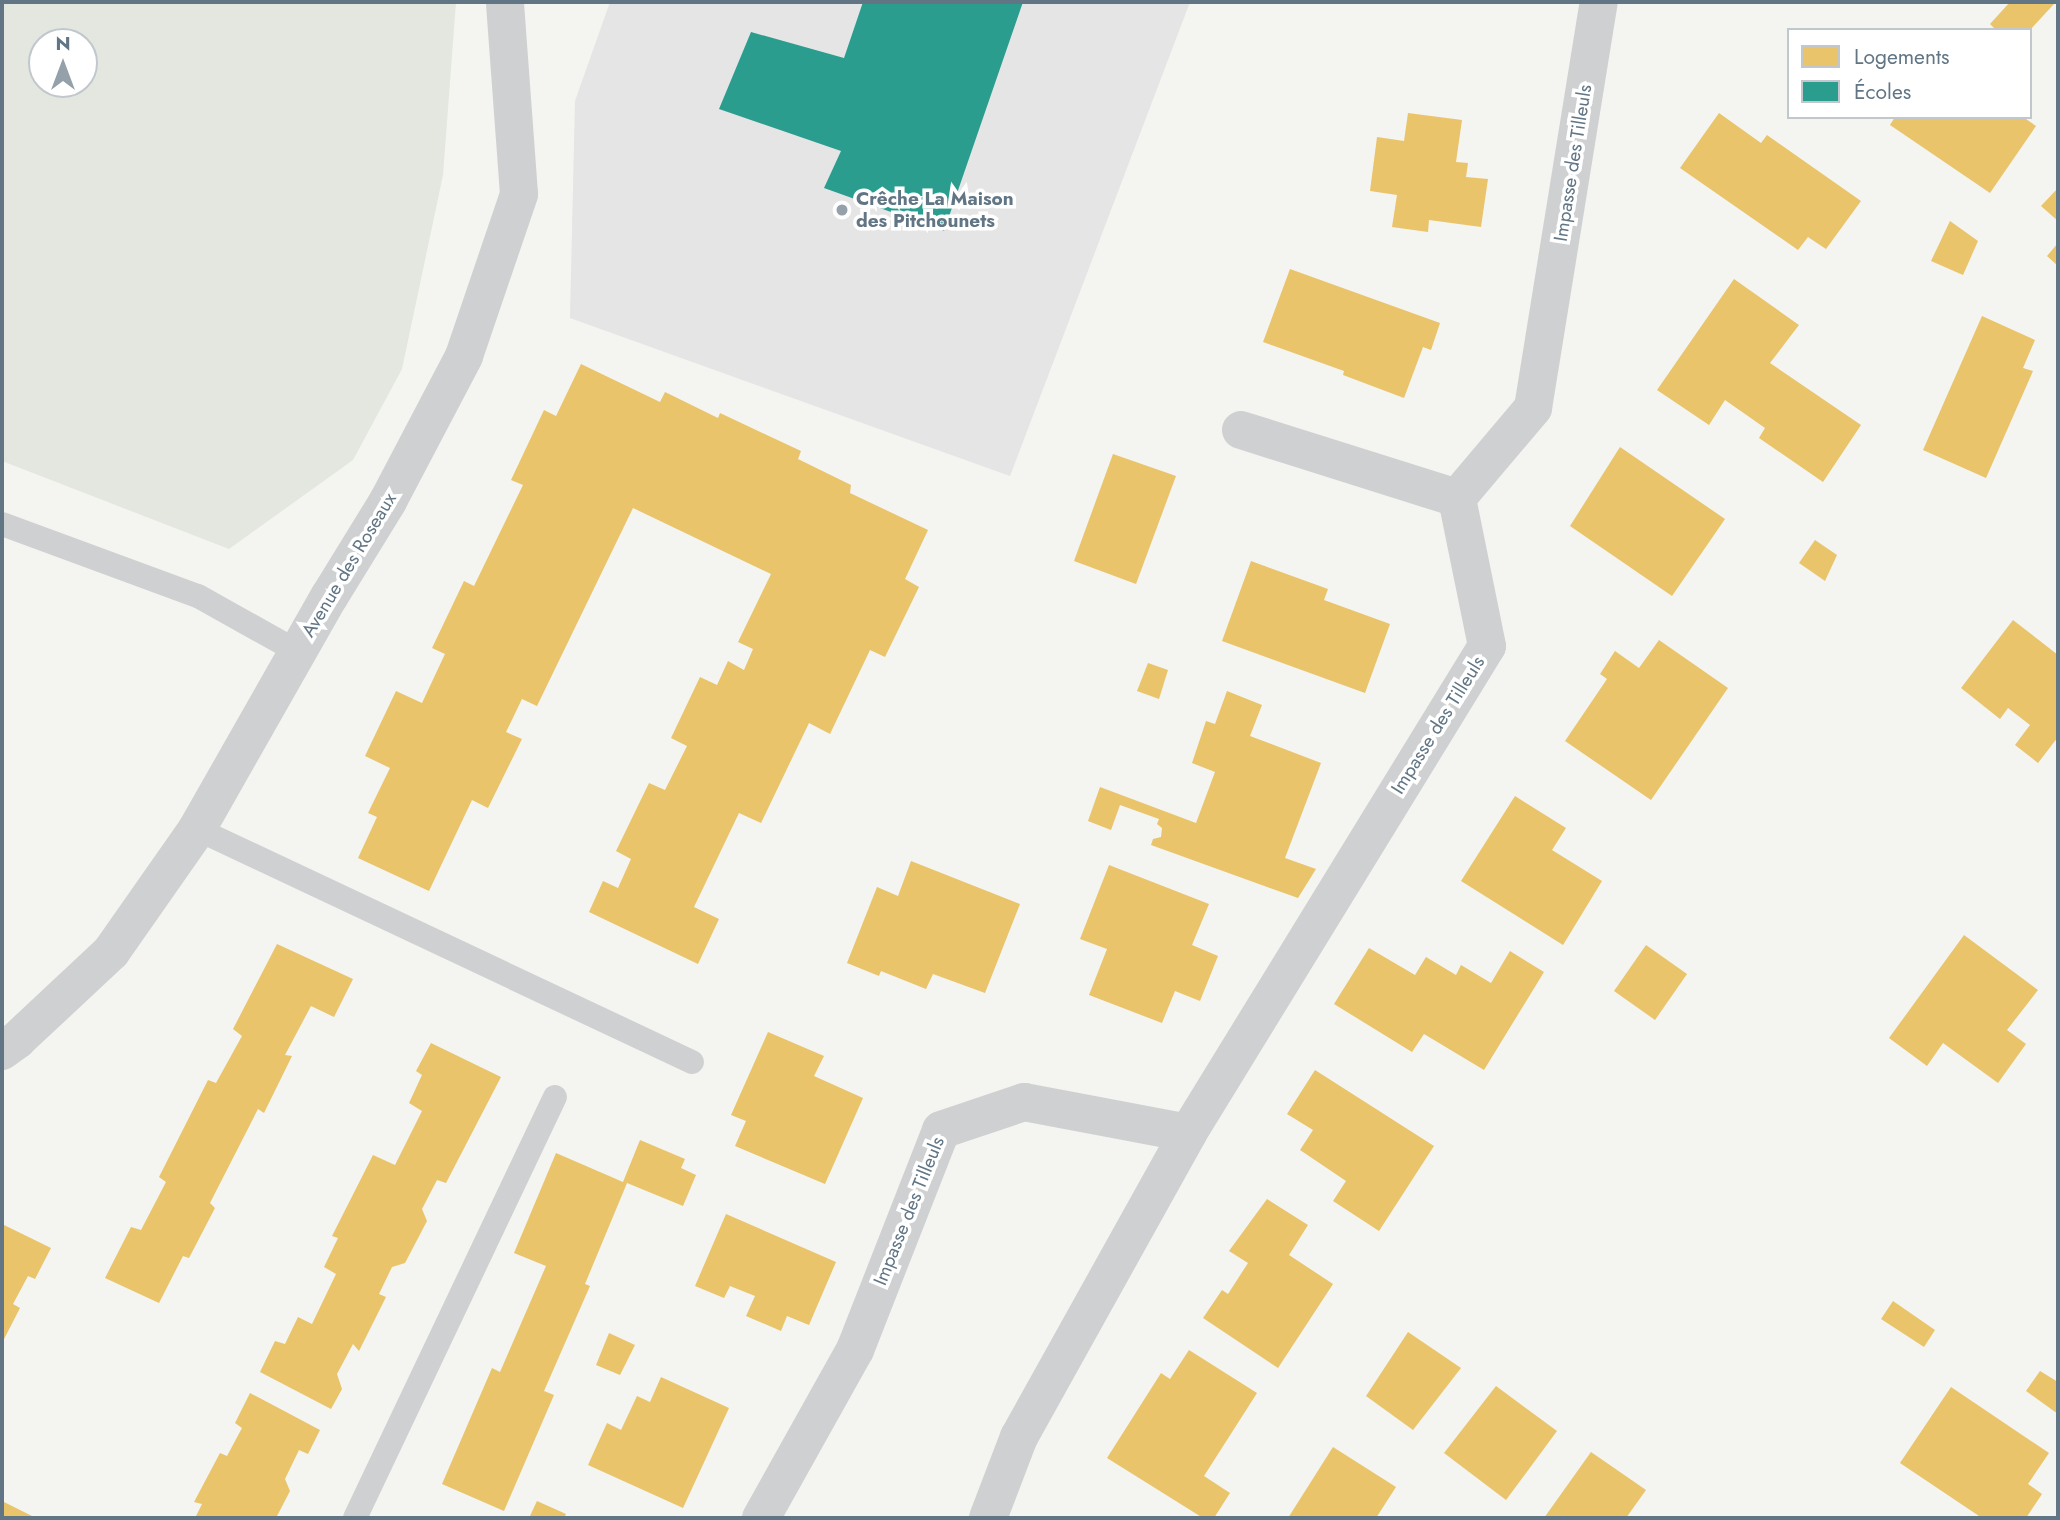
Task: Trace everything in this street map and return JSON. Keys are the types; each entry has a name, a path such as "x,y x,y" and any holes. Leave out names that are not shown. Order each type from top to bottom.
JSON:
{"street":[{"name":"Avenue des Roseaux","path":"2,1051 111,952 197,829 388,501 464,356 519,194 505,2"},
{"name":"Impasse des Tilleuls","path":"988,1518 1019,1437 1188,1133 1487,646 1457,498 1533,408 1599,2"},
{"path":"1241,430 1457,498"},
{"name":"Impasse des Tilleuls","path":"761,1518 855,1350 941,1130 1024,1102 1188,1133"}],"lane":[{"path":"2,524 198,596 299,652"},
{"path":"197,829 692,1062"},
{"path":"355,1518 555,1097"}],"shaded area":[{"path":"2,2 456,2 443,175 402,369 353,460 229,549 2,461"},
{"name":"Crêche La Maison des Pitchounets","path":"610,2 1190,2 1010,476 570,318 575,101"}],"building: Logements":[{"path":"2010,2 2054,4 2032,28 1994,28 1990,24"},
{"path":"1408,113 1462,120 1456,162 1468,163 1466,177 1488,179 1481,227 1429,220 1428,232 1392,227 1397,195 1370,191 1377,137 1404,141"},
{"path":"1719,113 1761,143 1767,135 1861,201 1826,249 1808,237 1798,250 1680,168"},
{"path":"1894,119 2026,119 2036,126 1990,193 1890,125"},
{"path":"2058,188 2058,221 2041,206"},
{"path":"1950,221 1978,241 1963,275 1931,261"},
{"path":"2058,243 2058,266 2047,256"},
{"path":"1290,269 1440,323 1431,350 1423,347 1404,398 1343,375 1344,371 1263,342"},
{"path":"1734,279 1799,325 1770,363 1861,425 1823,482 1759,438 1765,428 1725,400 1709,425 1657,390"},
{"path":"1982,316 2035,340 2023,368 2033,371 1986,478 1923,450"},
{"path":"581,364 660,402 665,392 718,418 720,413 801,451 798,459 851,485 850,493 928,530 905,579 919,587 885,657 870,650 830,734 809,723 761,823 739,813 694,907 719,919 698,964 589,912 603,881 618,888 631,859 616,851 649,783 665,790 687,746 671,738 700,677 717,685 728,661 744,670 753,649 738,642 771,574 633,508 537,706 522,699 506,732 522,739 488,808 472,800 429,891 358,858 377,817 368,813 390,768 365,756 396,691 422,703 445,654 432,648 464,581 474,586 523,485 511,480 544,410 556,416"},
{"path":"1620,447 1725,519 1672,596 1570,526"},
{"path":"1113,454 1176,476 1136,584 1074,561"},
{"path":"1815,540 1837,555 1825,581 1799,563"},
{"path":"1251,561 1328,589 1324,600 1390,624 1365,693 1222,641"},
{"path":"2013,620 2058,655 2058,737 2038,763 2015,745 2030,725 2008,708 2000,719 1961,688"},
{"path":"1659,640 1728,688 1651,800 1565,741 1607,679 1600,674 1615,651 1639,668"},
{"path":"1148,663 1168,670 1159,699 1137,691"},
{"path":"1227,691 1262,705 1250,736 1321,763 1285,858 1316,869 1298,898 1151,845 1153,839 1161,837 1162,828 1157,824 1159,819 1120,805 1111,830 1088,821 1100,787 1196,823 1215,772 1192,763 1206,721 1215,724"},
{"path":"1515,796 1566,828 1552,850 1602,881 1563,945 1461,881"},
{"path":"911,861 1020,904 985,993 933,974 926,989 881,971 879,976 847,963 877,887 898,896"},
{"path":"1109,865 1209,904 1192,945 1218,956 1200,1001 1175,991 1162,1023 1089,995 1107,949 1080,939"},
{"path":"1964,935 2038,990 2007,1030 2026,1044 1998,1083 1943,1043 1927,1066 1889,1038"},
{"path":"277,944 353,979 334,1017 311,1006 285,1055 292,1056 264,1113 258,1109 210,1203 215,1208 189,1258 183,1256 159,1303 105,1278 131,1227 141,1230 166,1182 159,1177 208,1080 216,1083 242,1036 233,1029"},
{"path":"1646,945 1687,974 1655,1020 1614,991"},
{"path":"1369,948 1415,975 1426,957 1456,975 1461,965 1491,983 1510,951 1544,972 1484,1070 1424,1034 1412,1052 1334,1004"},
{"path":"768,1032 824,1056 814,1076 863,1098 825,1184 735,1146 746,1121 731,1115"},
{"path":"431,1043 501,1077 446,1183 437,1180 422,1209 427,1221 405,1263 392,1267 379,1294 386,1297 359,1351 353,1344 337,1374 342,1389 331,1409 260,1372 275,1341 285,1344 298,1317 312,1324 336,1274 324,1267 338,1238 332,1236 373,1155 395,1165 422,1111 409,1103 422,1075 416,1071"},
{"path":"1315,1070 1434,1146 1379,1231 1333,1201 1346,1181 1300,1150 1313,1130 1287,1114"},
{"path":"640,1140 685,1159 681,1168 696,1175 683,1206 627,1183 585,1284 590,1286 544,1391 554,1395 504,1511 442,1484 492,1368 500,1372 546,1266 514,1253 556,1153 623,1182"},
{"path":"1267,1199 1308,1225 1289,1255 1333,1284 1278,1368 1203,1318 1222,1290 1228,1294 1248,1263 1229,1251"},
{"path":"726,1214 836,1262 809,1325 787,1316 781,1331 746,1316 755,1296 730,1286 724,1298 695,1286"},
{"path":"2,1224 51,1248 35,1279 28,1276 13,1304 20,1308 2,1343"},
{"path":"1893,1301 1935,1330 1924,1347 1881,1319"},
{"path":"1408,1332 1461,1368 1413,1430 1366,1396"},
{"path":"609,1333 635,1345 620,1375 596,1365"},
{"path":"1189,1350 1257,1393 1204,1476 1230,1493 1214,1518 1203,1518 1107,1458 1161,1373 1170,1379"},
{"path":"2040,1371 2058,1382 2058,1414 2026,1391"},
{"path":"661,1377 729,1408 683,1508 588,1465 607,1423 621,1430 637,1396 650,1402"},
{"path":"1496,1386 1557,1431 1506,1500 1444,1453"},
{"path":"1951,1387 2049,1453 2028,1484 2042,1494 2026,1518 1982,1518 1900,1463"},
{"path":"250,1393 320,1430 308,1454 299,1450 285,1479 290,1491 276,1518 195,1518 202,1504 194,1502 220,1453 227,1456 242,1428 235,1423"},
{"path":"1333,1447 1396,1487 1376,1518 1288,1518"},
{"path":"1591,1452 1646,1490 1626,1518 1544,1518"},
{"path":"2,1501 36,1518 2,1518"},
{"path":"537,1501 566,1514 564,1518 529,1518"}],"building: Écoles":[{"name":"Crêche La Maison des Pitchounets","path":"863,2 1023,2 944,231 824,188 841,151 719,109 751,32 844,58"}],"place":[{"name":"Crêche La Maison des Pitchounets","path":"842,210"}]}
